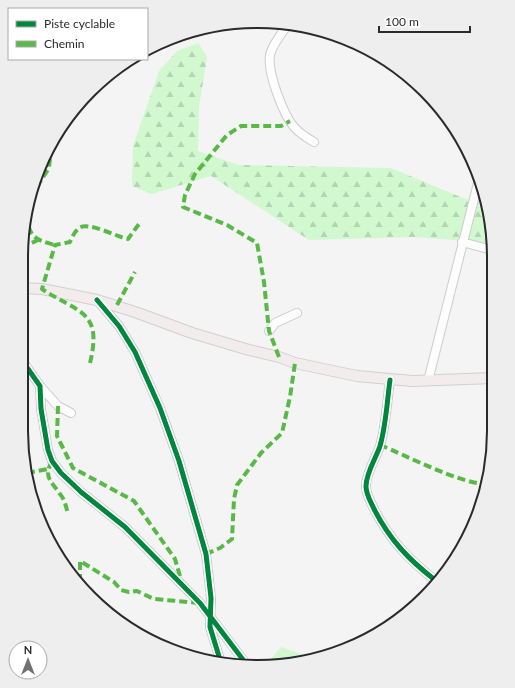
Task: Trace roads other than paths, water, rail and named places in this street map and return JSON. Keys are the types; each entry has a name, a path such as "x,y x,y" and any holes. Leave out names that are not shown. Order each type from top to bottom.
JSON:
{"main road":[{"path":"28,288 97,300 192,333 249,350 279,357 295,363 357,376 390,380 428,381 487,378"}],"street":[{"path":"284,30 271,49 269,57 272,73 279,98 290,121 303,136 314,142"},
{"path":"428,381 476,189"},
{"path":"462,242 487,249"},
{"path":"97,300 118,326 135,352 160,408 179,461 206,554 211,598 211,635 219,657"},
{"path":"269,331 275,323 297,313"},
{"path":"28,369 40,386 58,406 70,412"},
{"path":"390,380 380,445 367,481 368,496 382,524 398,548 433,579"},
{"path":"40,386 42,417 48,450 52,461 61,473 81,492 125,527 210,615 243,660"}]}
